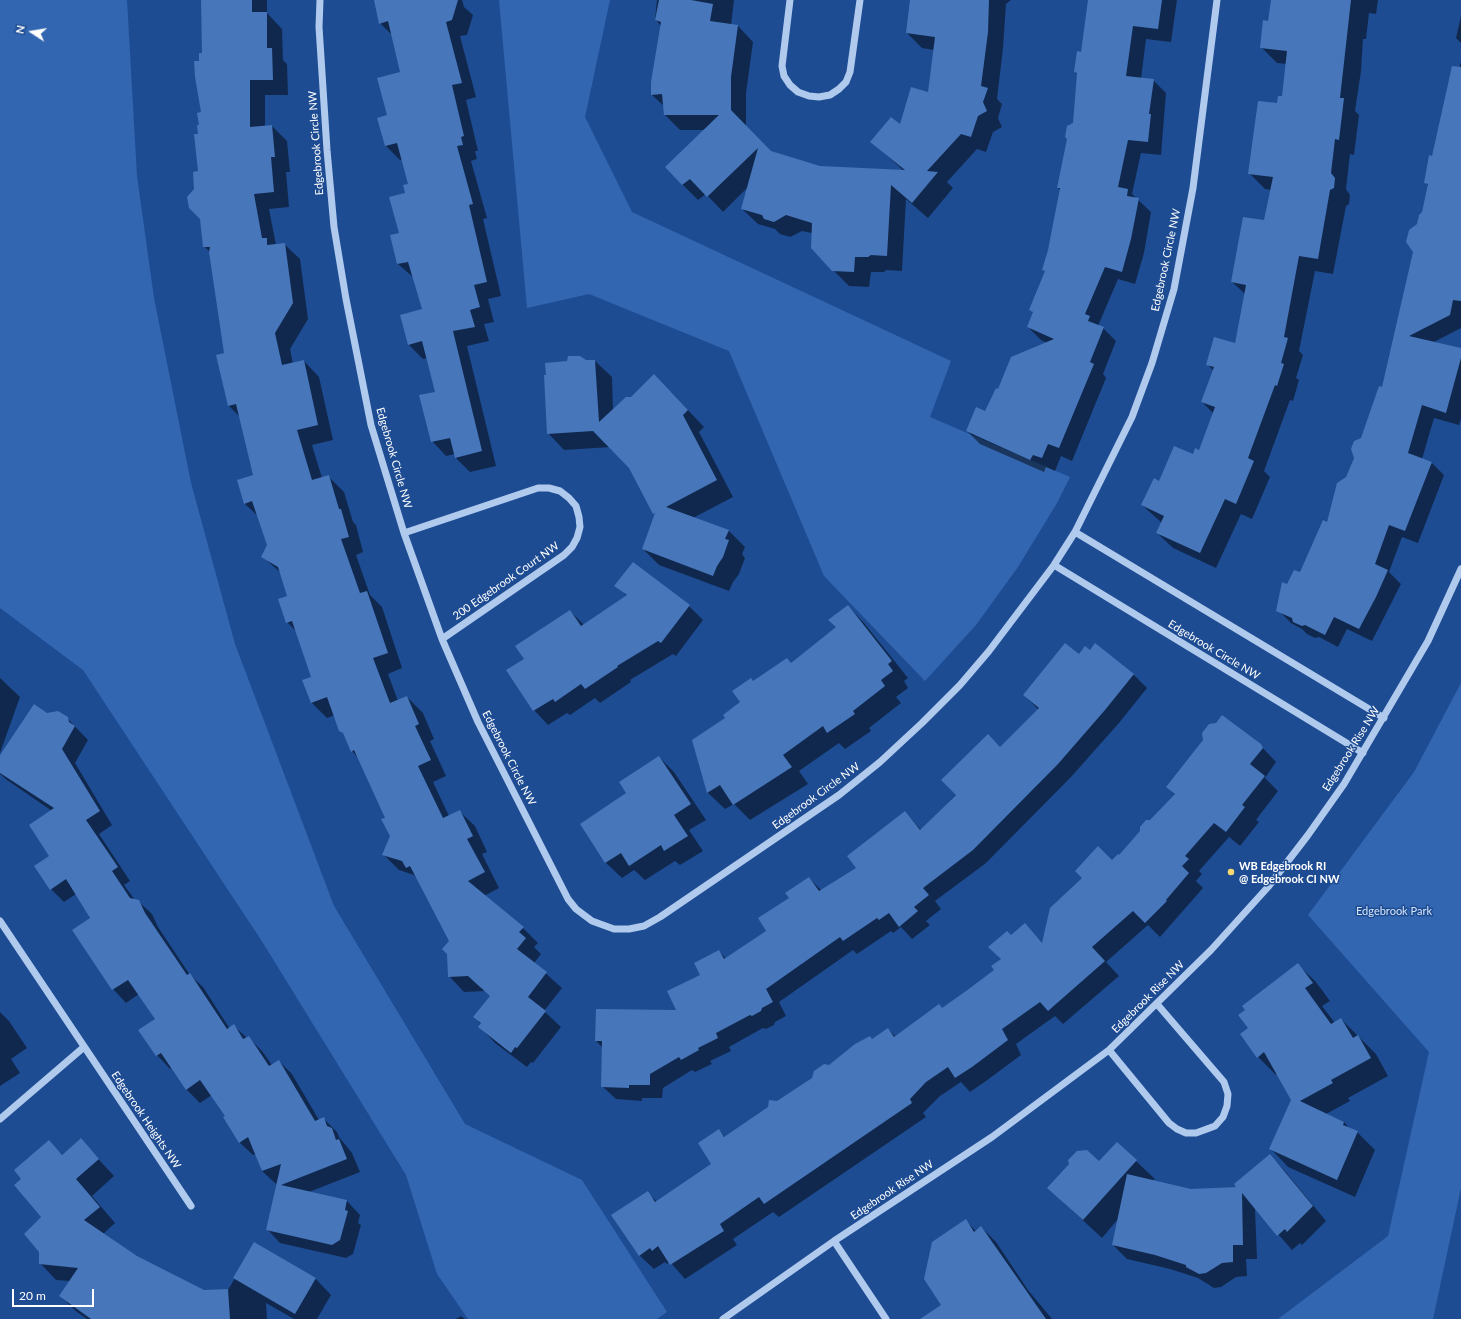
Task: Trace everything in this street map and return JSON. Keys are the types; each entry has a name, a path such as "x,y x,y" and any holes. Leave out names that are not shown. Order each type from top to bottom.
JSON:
{"street":[{"name":"Edgebrook Circle NW","path":"320,0 327,150 335,235 371,425 404,533 442,639 478,722 568,899 576,909 592,922 614,929 629,929 644,926 660,917 839,796 922,724 960,685 989,651 1054,565 1075,532 1132,417 1152,363 1174,289 1193,188 1217,0"},
{"path":"790,0 782,66 784,76 790,85 798,92 809,96 819,97 830,95 846,82 850,72 860,0"},
{"name":"200 Edgebrook Court NW","path":"404,533 538,488 549,488 560,492 569,498 576,506 580,517 580,527 577,538 572,547 442,639"},
{"path":"1075,532 1384,718"},
{"name":"Edgebrook Circle NW","path":"1054,565 1363,753"},
{"name":"Edgebrook Rise NW","path":"723,1319 834,1242 992,1137 1110,1050 1211,950 1268,887 1308,835 1344,784 1428,641 1461,569"},
{"name":"Edgebrook Heights NW","path":"0,921 190,1206"},
{"path":"1110,1050 1168,1123 1177,1129 1196,1133 1215,1126 1223,1117 1227,1106 1228,1094 1224,1082 1157,1004"},
{"path":"0,1119 84,1047"},
{"path":"834,1242 886,1319"}],"green space":[{"path":"0,0 127,0 137,176 154,298 191,483 235,644 334,906 465,1124 582,1180 667,1312 657,1319 468,1319 437,1274 406,1175 263,943 83,670 0,608"},
{"path":"499,0 610,0 585,117 632,212 951,361 930,417 1070,477 1057,503 1018,567 976,625 925,681 824,576 729,351 589,294 527,308"},
{"name":"Edgebrook Park","path":"1461,683 1461,1188 1433,1319 1278,1319 1388,1236 1429,1052 1308,915 1414,772"}],"building":[{"path":"201,0 252,0 252,12 267,12 267,48 272,48 273,80 250,80 250,127 272,125 275,157 271,157 274,192 254,194 262,238 267,238 267,245 285,243 293,303 275,333 282,365 304,360 318,425 297,430 312,480 329,475 339,509 341,509 349,537 341,539 360,593 367,591 388,653 373,658 390,703 407,696 419,724 415,726 431,760 418,766 443,818 460,810 473,836 467,839 485,872 468,881 524,927 519,932 526,938 517,949 547,972 528,997 546,1011 517,1048 515,1047 511,1053 478,1027 481,1023 473,1017 490,996 468,976 448,977 447,954 442,949 449,941 410,866 406,868 402,861 382,855 390,836 381,819 385,818 354,750 351,752 343,733 339,731 327,697 311,703 302,680 311,677 292,621 286,623 278,599 287,596 278,567 261,557 267,545 252,501 244,504 237,480 253,475 236,404 228,406 216,355 224,353 209,252 210,247 203,247 200,219 189,208 187,197 194,189 193,172 198,171 194,134 198,134 197,125 199,125 197,113 201,112 194,61 199,61 199,53 202,53"},
{"path":"374,0 458,0 452,20 446,22 462,83 452,85 464,136 461,137 463,145 457,146 473,204 469,205 487,282 474,285 480,307 470,310 475,327 453,331 482,451 455,458 450,438 431,442 419,395 435,392 422,341 408,345 400,315 422,309 408,262 397,264 390,235 399,233 389,197 405,193 403,185 408,184 397,143 385,146 377,118 387,115 377,78 400,72 388,21 379,24"},
{"path":"659,0 691,0 713,4 710,21 738,25 731,77 731,110 771,151 820,166 905,170 870,142 891,117 900,124 911,87 928,92 935,37 906,33 910,0 989,0 988,32 981,86 988,88 983,102 987,111 978,116 971,137 961,134 927,171 938,172 912,203 891,185 887,256 871,255 868,257 855,257 854,272 832,271 811,248 812,223 786,215 774,222 764,219 762,215 741,209 758,148 707,197 690,179 682,185 665,167 719,115 664,115 662,94 651,95 651,82 661,22 655,20"},
{"path":"1088,0 1162,0 1158,29 1133,26 1126,76 1154,79 1149,114 1151,114 1148,142 1128,140 1118,187 1128,189 1127,196 1139,198 1131,239 1122,272 1105,267 1085,314 1090,316 1088,321 1104,327 1090,362 1094,364 1059,448 1048,444 1042,458 1033,455 1030,460 966,431 976,407 985,411 996,388 998,389 1011,357 1054,339 1027,327 1033,312 1029,310 1045,271 1042,270 1048,250 1060,188 1057,188 1067,139 1065,137 1067,126 1073,123 1077,73 1074,72 1077,51 1081,52"},
{"path":"1271,0 1351,0 1340,98 1344,98 1339,140 1335,139 1331,173 1335,178 1334,188 1330,190 1318,259 1299,256 1284,337 1288,338 1281,363 1284,364 1277,386 1275,385 1248,458 1254,461 1236,504 1225,499 1200,553 1156,533 1164,516 1141,505 1154,478 1159,481 1174,446 1193,454 1195,448 1199,450 1215,407 1201,402 1214,367 1206,365 1214,337 1235,343 1246,285 1231,282 1243,217 1264,220 1273,177 1248,174 1258,101 1277,103 1278,96 1282,96 1287,51 1260,48 1263,20 1268,21"},
{"path":"1452,66 1461,67 1461,301 1453,300 1450,315 1409,336 1461,348 1461,358 1446,413 1422,405 1408,453 1432,462 1405,531 1389,525 1375,564 1388,570 1376,597 1359,629 1334,617 1325,635 1305,625 1302,626 1293,622 1292,618 1276,611 1282,582 1287,584 1294,570 1300,572 1323,520 1327,522 1337,483 1346,477 1354,458 1351,449 1354,441 1361,438 1379,386 1382,387 1413,252 1406,242 1409,230 1417,224 1419,215 1422,212 1428,184 1424,183 1429,155 1432,156"},
{"path":"568,356 580,356 586,360 595,360 599,422 626,397 631,397 654,374 688,410 683,415 717,480 666,507 729,530 725,539 729,540 723,557 713,576 642,549 655,513 653,514 629,468 593,431 547,434 544,375 546,375 545,363 567,361"},
{"path":"633,562 690,605 661,643 658,641 617,666 618,667 585,689 581,684 555,702 553,699 533,711 506,670 524,659 515,646 570,610 581,626 627,595 614,586"},
{"path":"848,605 892,661 888,664 893,671 881,680 885,686 853,711 855,714 827,733 823,726 783,755 792,767 733,805 720,785 707,793 692,740 725,718 723,715 740,702 732,691 751,678 753,681 787,658 791,663 836,627 828,620"},
{"path":"1065,643 1079,654 1085,646 1090,650 1095,643 1134,674 1058,764 973,850 923,888 929,895 914,907 918,911 899,927 889,913 879,920 877,918 843,941 840,937 766,989 773,1002 752,1016 750,1015 716,1033 718,1038 698,1048 699,1050 681,1060 679,1057 650,1074 650,1085 629,1085 629,1088 601,1087 602,1041 595,1041 596,1009 676,1010 667,991 700,975 694,963 719,950 724,959 766,931 758,918 789,898 785,893 809,877 819,891 856,868 847,856 905,811 920,830 956,795 941,780 988,734 1000,747 1039,708 1023,695"},
{"path":"34,704 47,713 58,711 68,717 69,722 75,726 62,749 100,811 86,820 118,867 112,871 130,898 139,900 145,913 187,975 190,973 227,1029 234,1024 243,1039 249,1036 269,1066 279,1060 315,1121 324,1117 327,1126 332,1128 336,1140 339,1139 347,1159 281,1185 347,1200 345,1210 348,1211 340,1240 332,1245 266,1230 281,1164 262,1171 248,1137 239,1143 223,1117 225,1116 200,1080 186,1090 161,1053 156,1056 138,1030 155,1019 128,980 112,990 72,930 90,918 66,879 50,890 34,866 49,856 29,825 54,808 0,773 0,755"},
{"path":"1222,715 1261,744 1263,748 1250,764 1265,776 1242,805 1245,807 1226,832 1214,823 1185,856 1189,859 1182,866 1189,873 1166,900 1167,901 1145,923 1133,911 1092,947 1105,961 1048,1011 1040,1002 1002,1029 1008,1040 972,1067 955,1078 948,1067 926,1082 910,1099 912,1103 764,1204 759,1197 720,1224 724,1231 670,1265 658,1246 652,1251 650,1248 639,1256 611,1215 648,1191 655,1202 711,1164 698,1143 719,1129 724,1137 768,1107 769,1100 777,1101 812,1078 814,1071 824,1064 829,1065 855,1044 870,1036 872,1039 888,1028 894,1037 939,1004 942,1008 966,991 994,970 991,966 1001,959 988,947 1007,931 1011,935 1025,923 1042,943 1050,908 1082,878 1075,871 1098,846 1112,860 1118,854 1119,855 1140,831 1140,827 1146,820 1150,820 1175,794 1166,787 1203,740 1202,733 1209,724 1216,723"},
{"path":"659,756 691,804 674,815 688,836 664,851 661,845 629,866 621,853 605,863 580,824 626,793 619,782"},
{"path":"1298,963 1313,983 1305,988 1331,1024 1341,1018 1353,1038 1358,1035 1371,1058 1331,1080 1333,1083 1300,1101 1344,1122 1343,1125 1358,1131 1337,1180 1269,1149 1291,1100 1264,1052 1257,1058 1240,1034 1248,1028 1238,1015 1245,1010 1242,1006"},
{"path":"81,1138 99,1159 76,1179 100,1207 84,1220 137,1256 204,1290 228,1289 230,1319 91,1319 59,1296 78,1268 39,1264 39,1252 24,1234 41,1217 14,1185 21,1179 14,1170 49,1140 62,1155"},
{"path":"1117,1142 1137,1160 1083,1220 1047,1188 1069,1164 1068,1160 1077,1151 1087,1150 1099,1161"},
{"path":"1270,1154 1313,1206 1287,1232 1285,1229 1277,1236 1242,1193 1243,1245 1233,1245 1233,1262 1222,1263 1206,1273 1199,1274 1186,1267 1186,1265 1155,1255 1112,1245 1127,1174 1191,1189 1236,1187 1234,1184"},
{"path":"966,1219 974,1232 981,1226 1046,1319 920,1319 941,1305 924,1279 932,1242"},
{"path":"254,1242 316,1278 295,1314 233,1278"}],"place":[{"name":"WB Edgebrook RI @ Edgebrook CI NW","path":"1231,872"}]}
